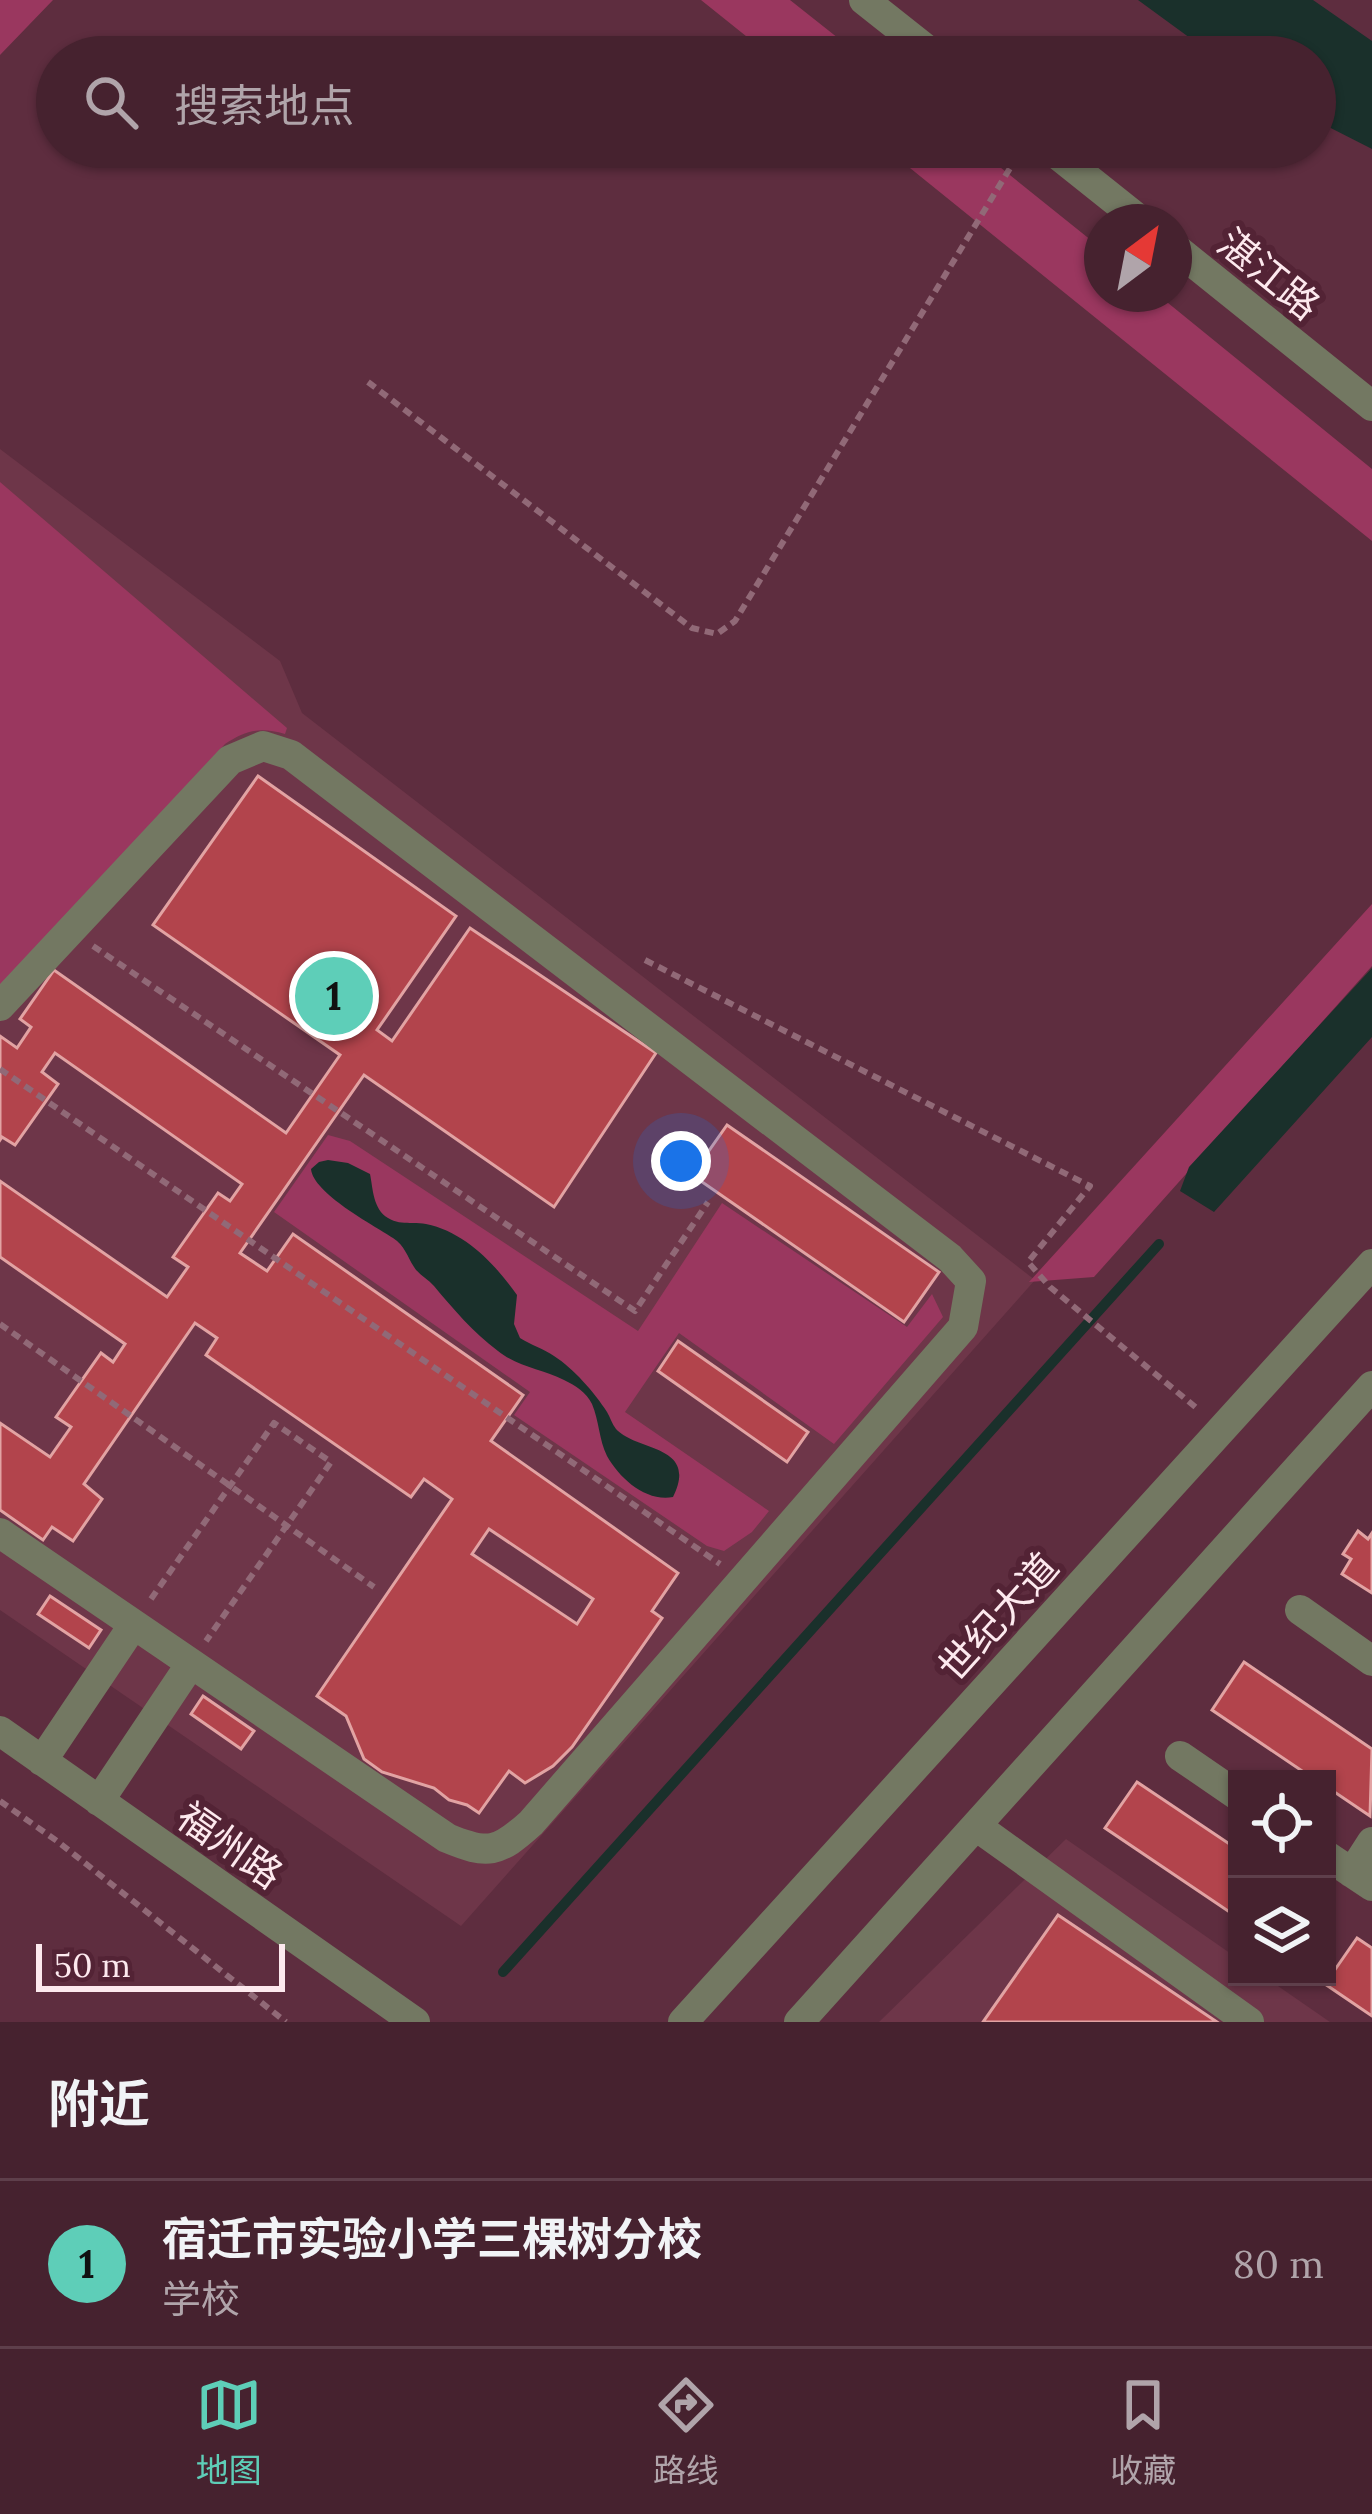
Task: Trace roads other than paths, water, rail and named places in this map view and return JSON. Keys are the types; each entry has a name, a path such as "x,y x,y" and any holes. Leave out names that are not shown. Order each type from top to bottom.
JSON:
{"street":[{"path":"864,0 909,36"},
{"path":"1074,168 1119,204"},
{"name":"湛江路","path":"1192,262 1372,406"},
{"path":"0,1006 230,760 263,746 291,755 950,1258 971,1281 963,1327 531,1823 496,1849 477,1850 447,1838 0,1534"},
{"name":"世纪大道","path":"682,2022 1372,1264"},
{"path":"799,2022 1372,1386"},
{"path":"1300,1610 1372,1661"},
{"path":"42,1761 132,1627"},
{"path":"99,1801 190,1665"},
{"name":"福州路","path":"0,1732 415,2022"},
{"path":"1180,1756 1228,1789"},
{"path":"976,1826 1249,2022"},
{"path":"1350,1872 1372,1842"}],"waterway":[{"path":"503,1972 1159,1244"}],"place":[{"name":"宿迁市实验小学三棵树分校","path":"334,996"}]}
